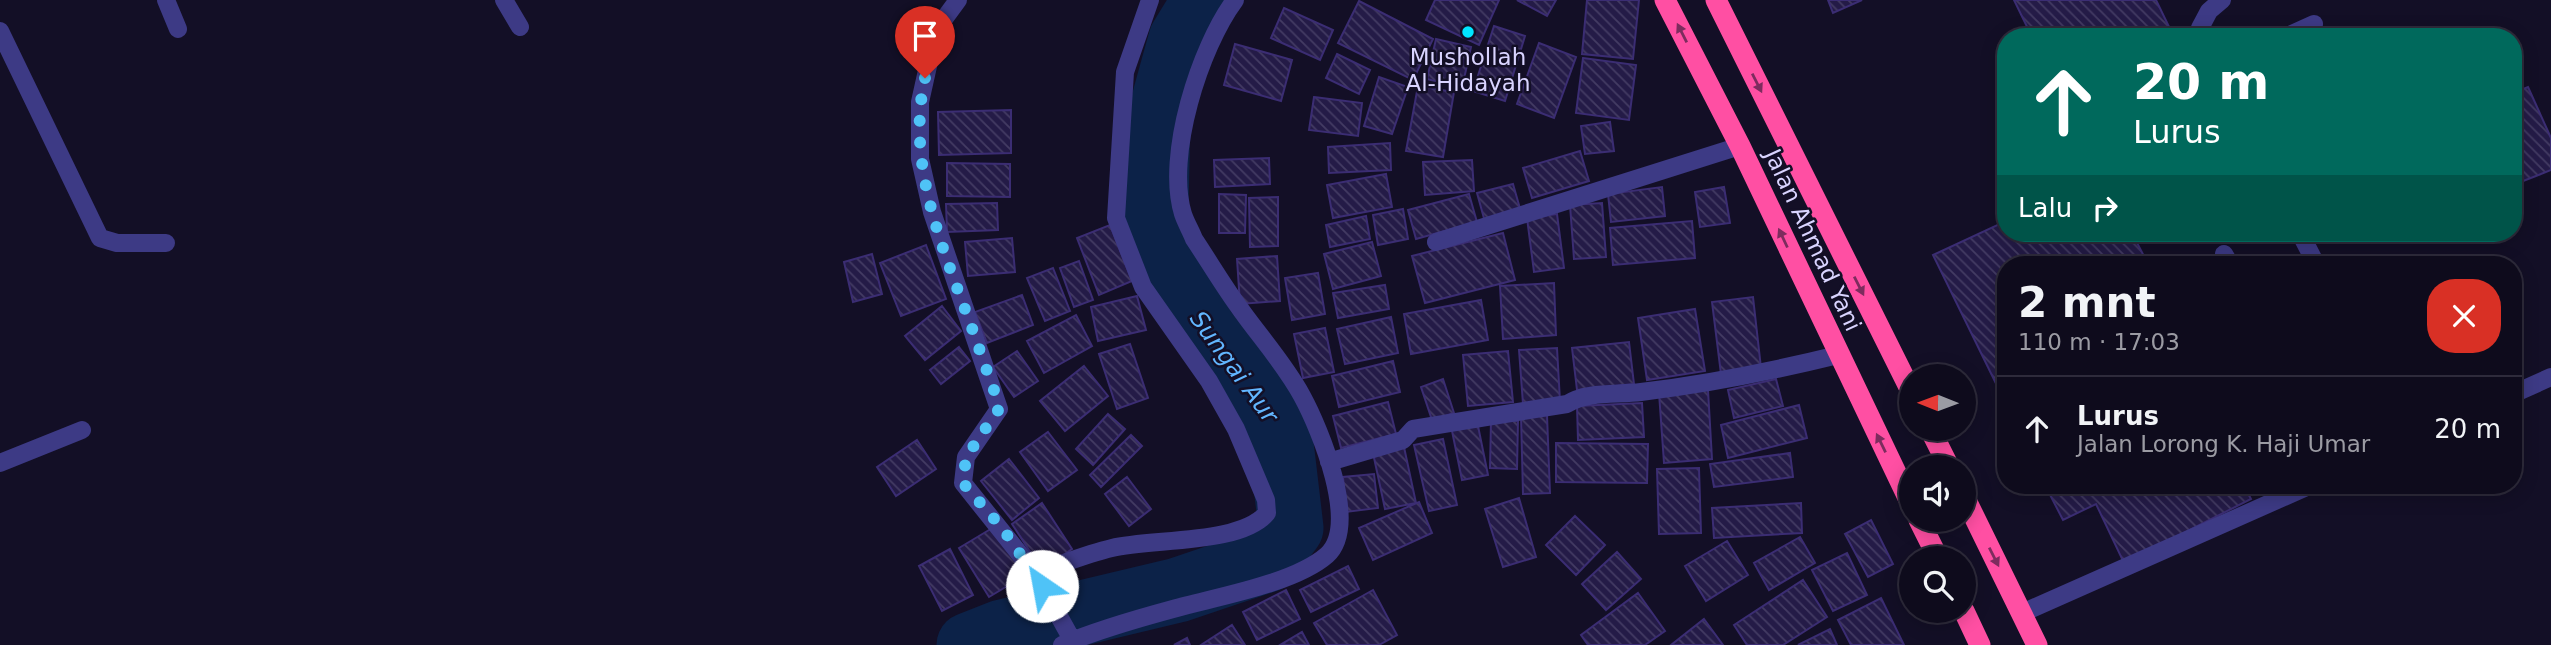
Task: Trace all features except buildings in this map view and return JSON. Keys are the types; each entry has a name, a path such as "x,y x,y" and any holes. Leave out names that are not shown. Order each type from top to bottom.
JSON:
{"highway":[{"name":"Jalan Ahmad Yani","path":"1665,0 1740,146 1899,480"},
{"name":"Jalan Ahmad Yani","path":"1716,0 1899,367"},
{"path":"1976,520 2037,645"},
{"path":"1970,623 1980,645"}],"street":[{"path":"166,0 178,29"},
{"path":"504,0 520,27"},
{"path":"958,0 936,30 920,102 920,159 932,212 999,409 966,457 963,483 1038,579 1070,642 1172,609 1248,590 1326,555 1337,542 1341,529 1340,509 1329,462 1302,396 1194,239 1183,213 1180,153 1188,112 1206,55 1224,16 1235,0"},
{"path":"1038,579 1113,547 1230,532 1261,520 1266,513 1266,500 1236,429 1209,381 1143,287 1116,218 1125,72 1150,0"},
{"path":"2200,28 2209,11 2222,0"},
{"path":"2305,28 2314,24"},
{"path":"0,31 100,238 117,243 166,243"},
{"path":"1436,242 1740,146"},
{"path":"1329,462 1403,440 1413,429 1445,421 1567,404 1577,398 1640,393 1770,372 1838,355"},
{"path":"2522,390 2551,377"},
{"path":"0,463 82,430"},
{"path":"2022,613 2291,494"}],"waterway":[{"name":"Sungai Aur","path":"969,645 1002,632 1178,590 1267,560 1291,528 1279,426 1205,331 1155,250 1158,122 1181,39 1205,0"}],"place":[{"name":"Mushollah Al-Hidayah","path":"1468,32"}],"route":[{"path":"925,78 920,102 920,159 932,212 999,409 966,457 963,483 1003,529 1042,586"}]}
